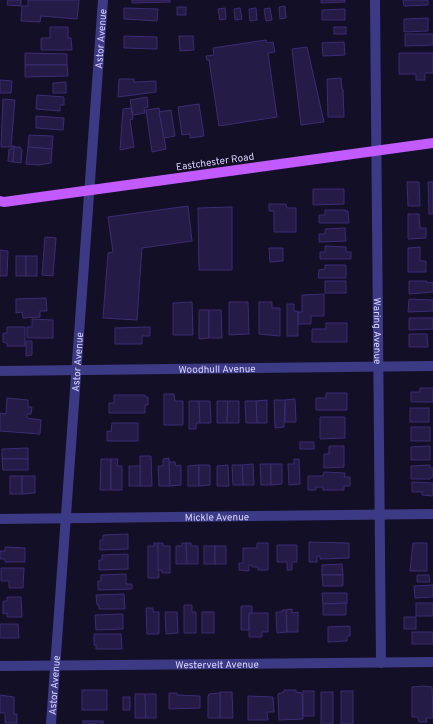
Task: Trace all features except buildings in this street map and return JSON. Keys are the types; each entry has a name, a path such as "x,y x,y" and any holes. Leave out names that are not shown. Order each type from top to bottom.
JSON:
{"main road":[{"name":"Eastchester Road","path":"0,201 4,202 88,191 433,143"}],"street":[{"name":"Astor Avenue","path":"51,724 64,518 103,0"},
{"name":"Waring Avenue","path":"375,0 381,663"},
{"name":"Woodhull Avenue","path":"0,371 433,366"},
{"name":"Mickle Avenue","path":"0,519 433,514"},
{"name":"Westervelt Avenue","path":"0,666 433,662"}]}
